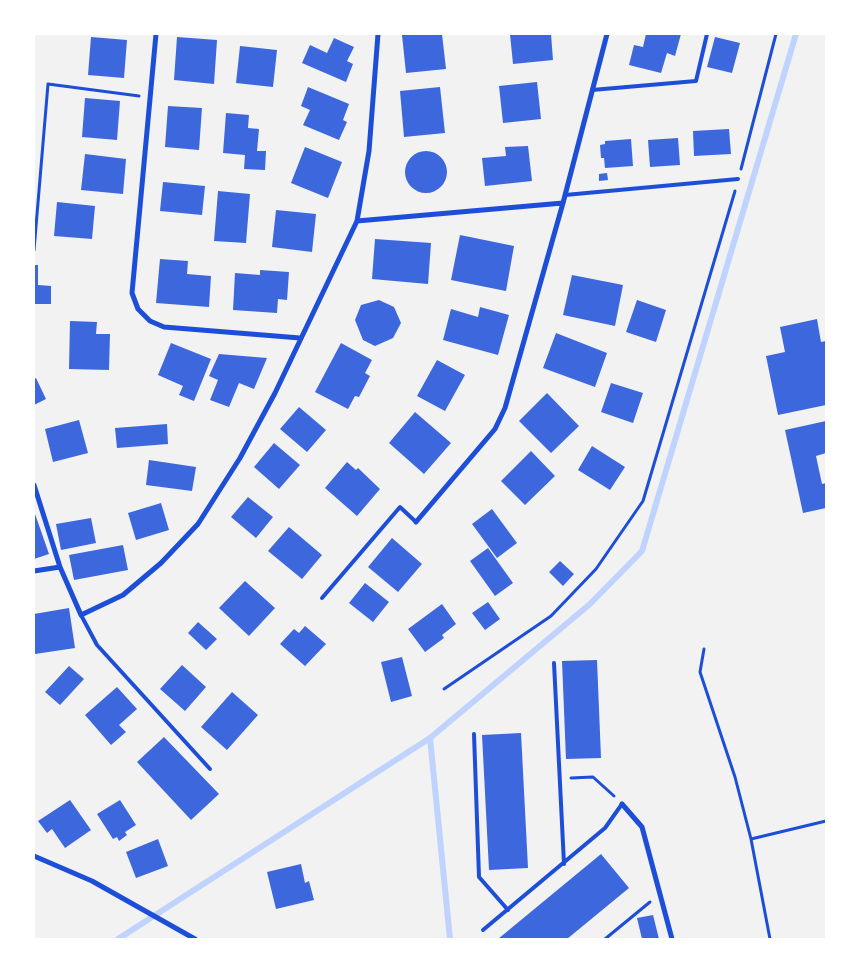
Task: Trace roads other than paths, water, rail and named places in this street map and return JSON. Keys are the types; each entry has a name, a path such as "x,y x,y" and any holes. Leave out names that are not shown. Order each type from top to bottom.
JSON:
{"street":[{"path":"156,34 132,292 138,309 150,321 164,327 300,338"},
{"path":"34,485 60,567 81,615 123,595 161,564 198,524 240,458 275,393 357,221 369,151 378,34"},
{"path":"416,522 495,429 505,408 563,203 607,34"},
{"path":"357,221 563,203"},
{"path":"34,571 60,567"},
{"path":"622,804 642,827 672,939"},
{"path":"34,856 92,880 195,939"}],"lane":[{"path":"592,90 696,81 708,34"},
{"path":"565,194 738,179"},
{"path":"322,598 400,508 416,522"},
{"path":"81,615 97,645 210,769"},
{"path":"554,663 564,864"},
{"path":"474,734 479,877 508,910"},
{"path":"483,930 605,828 622,804"}],"waterway":[{"path":"118,939 430,738 590,604 642,551 796,34"},
{"path":"430,738 450,939"}]}
